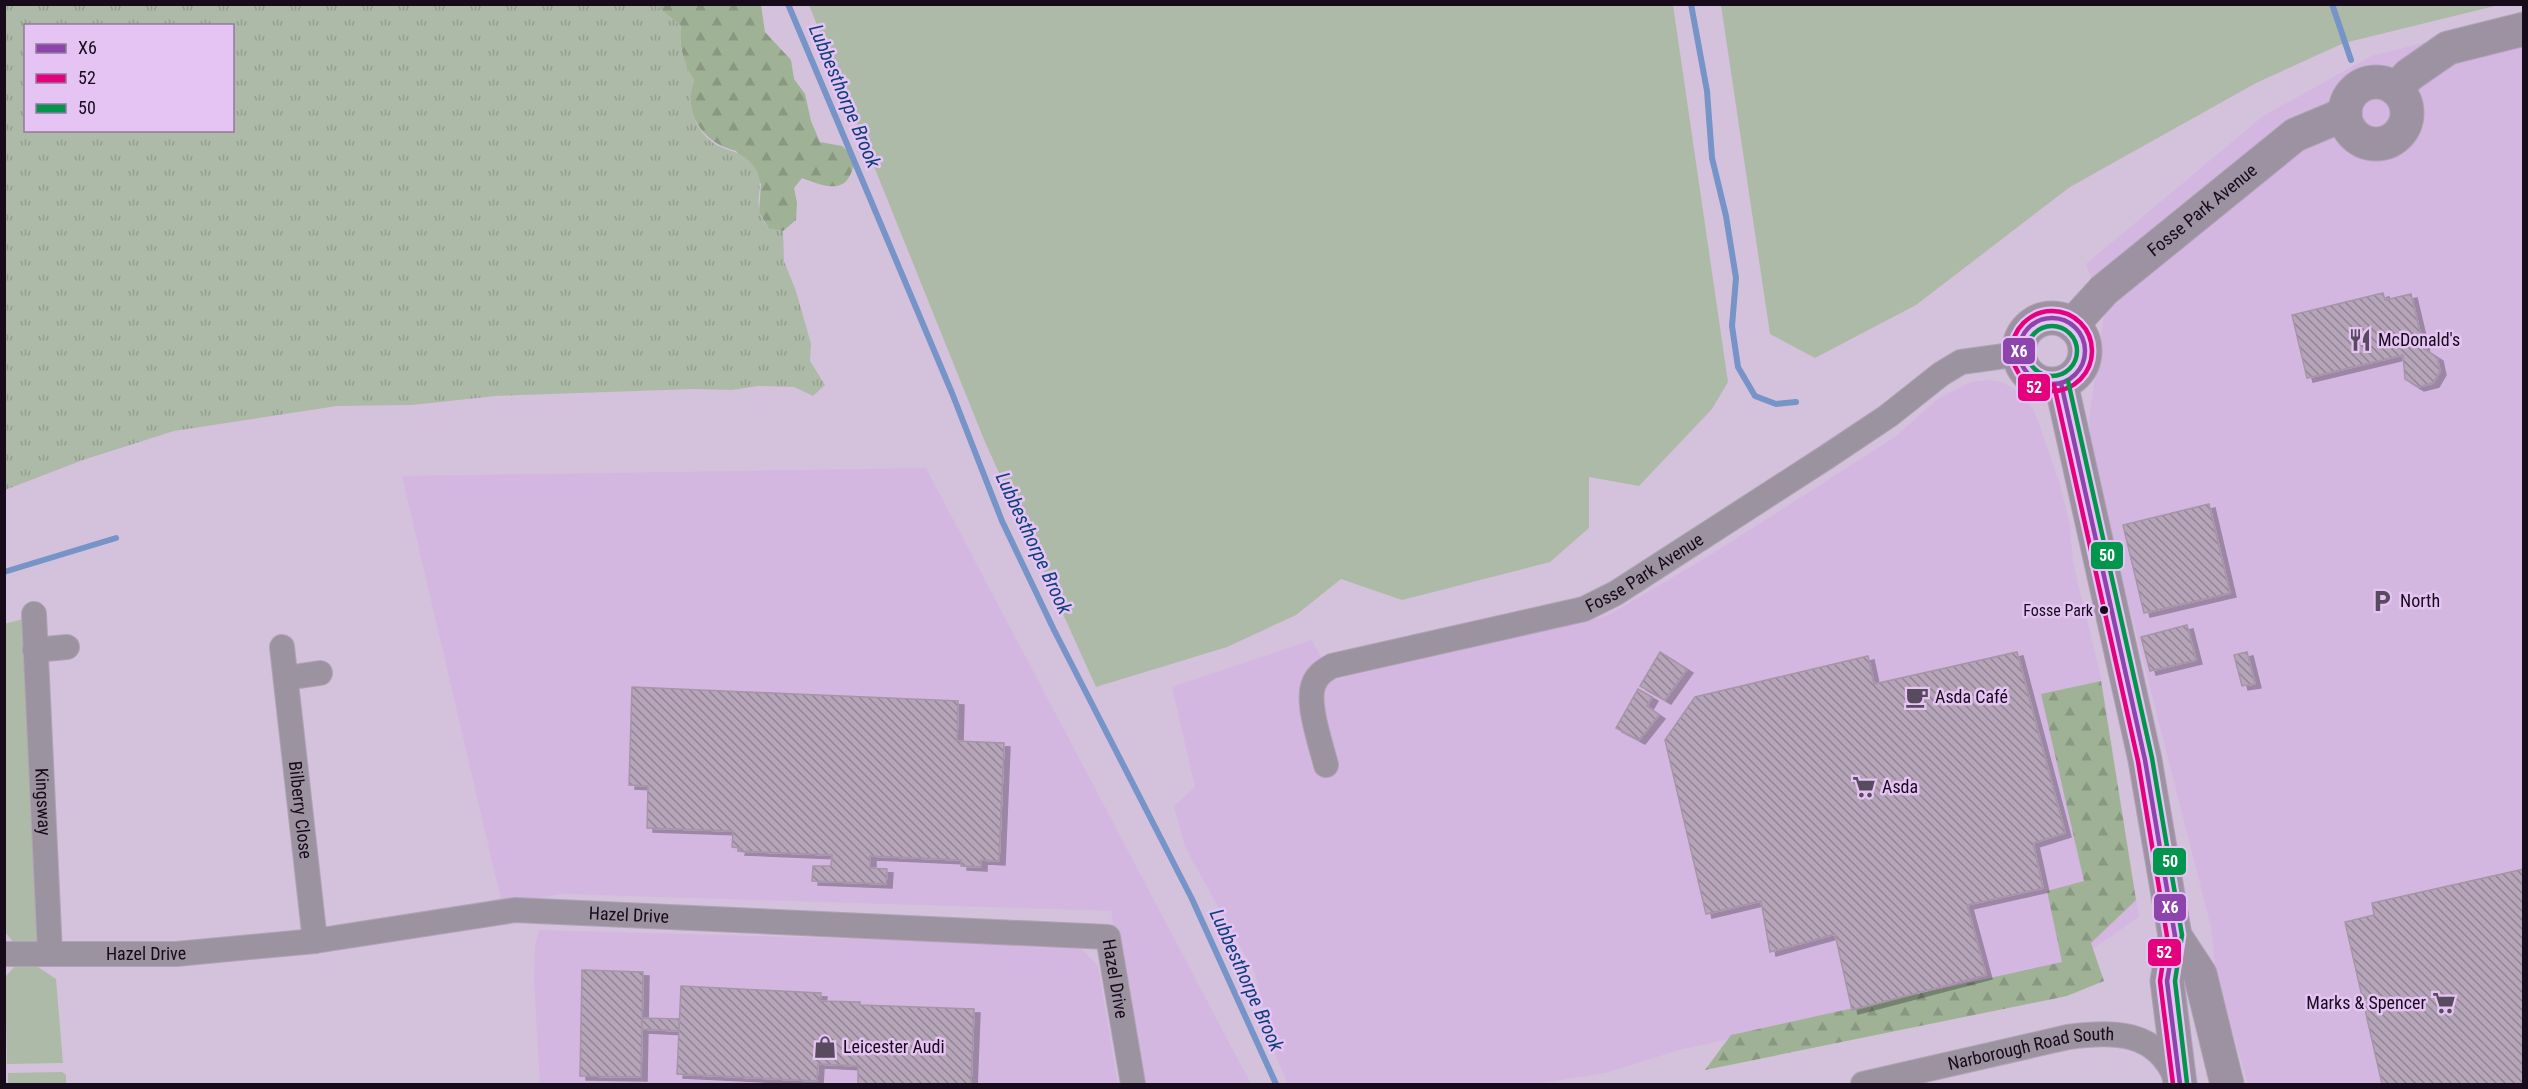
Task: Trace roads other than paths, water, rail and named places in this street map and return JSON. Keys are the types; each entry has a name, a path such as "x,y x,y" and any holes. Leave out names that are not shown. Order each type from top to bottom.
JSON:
{"street":[{"path":"2396,89 2409,75 2448,48 2523,29"},
{"path":"2378,82 2396,89 2402,96 2407,115 2401,132 2386,143 2366,143 2351,132 2345,114 2346,104 2358,87 2378,82"},
{"name":"Fosse Park Avenue","path":"2072,325 2104,290 2295,135 2345,114"},
{"path":"2052,318 2072,325 2079,332 2085,352 2078,372 2061,383 2042,383 2033,378 2026,372 2019,354 2024,333 2031,325 2052,318"},
{"name":"Fosse Park Avenue","path":"1326,765 1311,696 1313,684 1319,674 1332,666 1584,609 1616,592 1825,458 1888,416 1941,374 1961,362 2019,354"},
{"path":"2061,383 2145,760 2175,936 2166,981 2179,1084"},
{"name":"Kingsway","path":"34,614 50,953"},
{"path":"35,650 67,647"},
{"name":"Bilberry Close","path":"282,647 315,941"},
{"path":"285,678 320,673"},
{"name":"Hazel Drive","path":"4,954 176,954 315,941 515,910 1108,937 1133,1084"},
{"path":"2175,936 2200,974 2227,1084"},
{"name":"Narborough Road South","path":"1863,1084 2068,1037 2103,1033 2135,1038 2153,1049 2171,1067 2179,1084"}],"waterway":[{"name":"Lubbesthorpe Brook","path":"788,4 952,393 1002,521 1054,630 1192,899 1276,1084"},
{"path":"1691,4 1707,91 1712,158 1726,216 1736,278 1732,326 1738,367 1755,396 1776,404 1796,402"},
{"path":"2332,4 2351,60"},
{"path":"4,572 116,538"}],"place":[{"name":"McDonald's","path":"2360,340"},
{"name":"North","path":"2382,601"},
{"name":"Fosse Park","path":"2104,610"},
{"name":"Asda Café","path":"1917,697"},
{"name":"Asda","path":"1864,787"},
{"name":"Marks & Spencer","path":"2444,1003"},
{"name":"Leicester Audi","path":"825,1047"}]}
